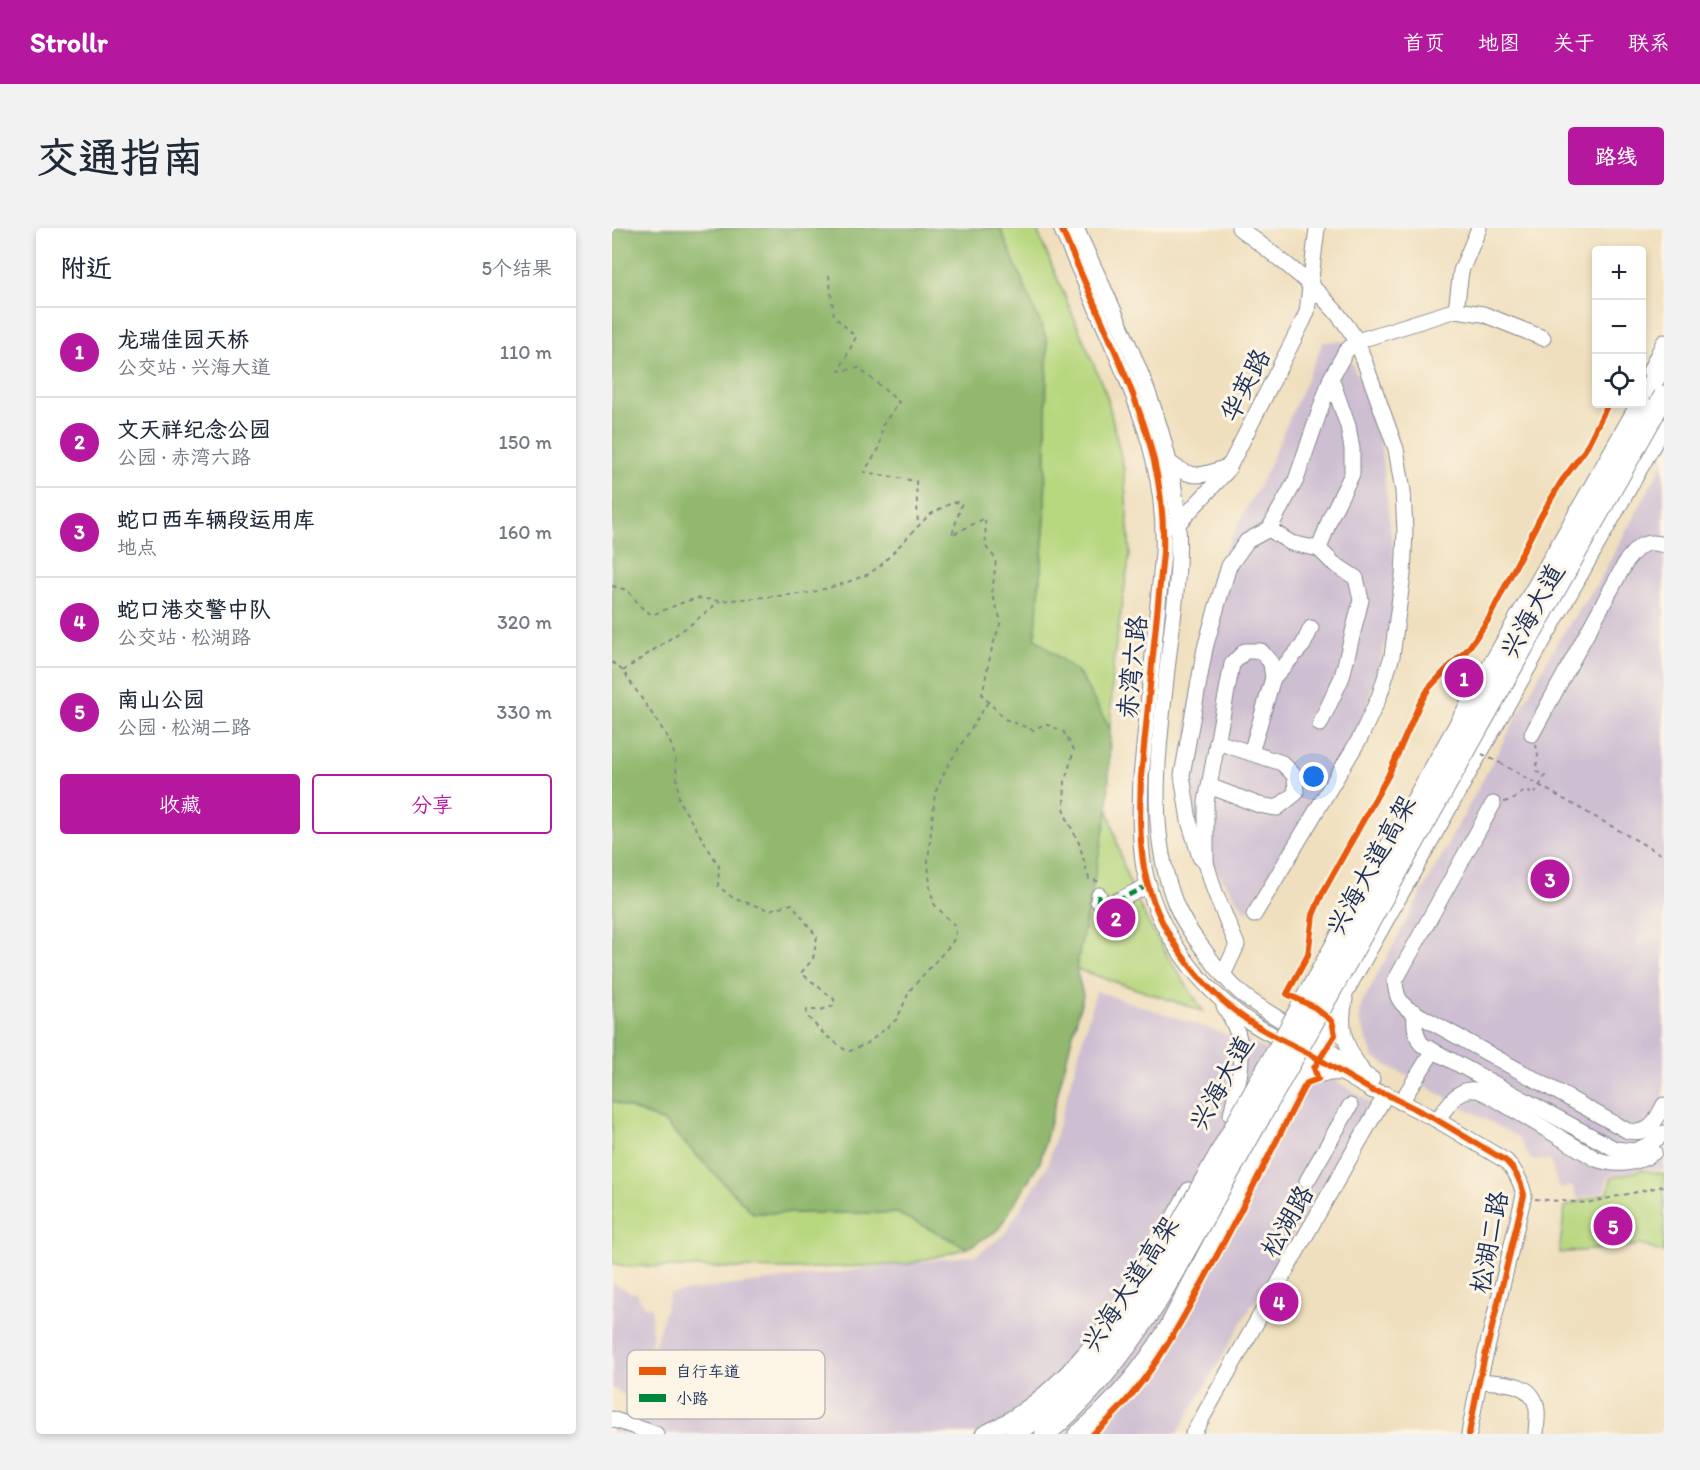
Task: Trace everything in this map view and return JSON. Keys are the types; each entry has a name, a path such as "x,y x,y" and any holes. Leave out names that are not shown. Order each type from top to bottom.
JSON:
{"main road":[{"name":"兴海大道高架","path":"1646,394 1664,361"},
{"name":"兴海大道高架","path":"1045,1434 1071,1412 1103,1376 1156,1303 1664,396"},
{"name":"兴海大道高架","path":"1015,1434 1047,1410 1089,1369 1128,1318 1395,838 1638,408"}],"street":[{"name":"赤湾六路","path":"1062,228 1132,389 1150,438 1162,502 1164,538 1140,800 1144,868 1149,885 1161,920 1177,949 1217,996 1248,1021 1275,1037 1314,1048"},
{"name":"赤湾六路","path":"1076,228 1136,362 1159,426 1174,483 1178,523 1177,578 1156,784 1158,818 1167,879 1189,930 1223,975 1243,994 1284,1021 1314,1048"},
{"path":"1239,228 1290,265 1348,326 1358,341 1396,450 1405,531 1403,575 1392,656 1379,697 1360,738 1254,915"},
{"name":"华英路","path":"1164,538 1230,466 1304,321 1317,228"},
{"path":"1456,310 1461,271 1479,228"},
{"path":"1206,863 1200,857 1189,820 1182,775 1203,658 1229,566 1247,541 1269,529 1296,480 1331,378 1346,351 1358,341 1456,310 1483,314 1543,338"},
{"path":"1646,377 1664,342"},
{"path":"1318,549 1352,474 1352,449 1348,426 1331,378"},
{"name":"兴海大道","path":"983,1434 1012,1418 1056,1384 1097,1339 1132,1290 1630,408"},
{"name":"兴海大道","path":"1076,1434 1112,1401 1133,1377 1166,1329 1290,1090 1664,426"},
{"path":"1169,462 1184,473 1193,476 1209,474 1230,466"},
{"path":"1269,529 1291,543 1318,549 1333,563 1356,578 1360,600 1342,677 1320,724"},
{"path":"1532,734 1627,560 1636,548 1644,544 1664,545"},
{"path":"1251,753 1274,678 1303,645 1311,628"},
{"path":"1223,975 1237,945 1215,892 1206,863 1206,802 1232,664 1245,651 1261,651 1271,663 1274,678"},
{"path":"1209,786 1259,805 1277,808 1296,794 1294,776 1282,763 1217,742"},
{"path":"1492,804 1395,981 1396,993 1400,1002 1407,1009 1628,1131 1639,1133 1649,1129 1664,1105"},
{"path":"1099,896 1098,901 1107,906 1149,885"},
{"path":"1348,987 1342,1021 1343,1033 1352,1057 1365,1075"},
{"path":"1217,996 1237,1028 1242,1056 1231,1115"},
{"path":"1414,1012 1414,1026 1421,1044 1615,1149 1634,1151 1650,1144 1664,1132"},
{"path":"1314,1048 1342,1073 1373,1091 1386,1094"},
{"path":"1314,1048 1378,1083 1386,1094"},
{"path":"1401,1102 1433,1051"},
{"path":"1290,1090 1311,1076 1329,1072 1342,1073"},
{"path":"1437,1120 1456,1096 1473,1089 1489,1095 1596,1159 1609,1164 1634,1162 1651,1155 1664,1142"},
{"name":"松湖二路","path":"1386,1094 1437,1120 1506,1161 1519,1177 1524,1195 1479,1381 1469,1434"},
{"name":"松湖路","path":"1193,1434 1386,1094"},
{"path":"1307,1181 1350,1106"},
{"path":"1316,1166 1338,1179"},
{"path":"1479,1381 1515,1384 1531,1394 1538,1412 1536,1434"},
{"path":"612,1419 656,1434"}],"path":[{"path":"829,275 834,316 856,337 839,371 859,368 899,402 882,426 880,447 864,472 916,481 918,527"},
{"path":"612,586 627,590 641,607 652,615 698,598 720,600 810,593 869,574 929,515 953,502 962,503 952,535 985,518 986,547 996,559 992,594 1001,621 992,648 982,695 1005,719 1033,730 1045,724 1063,731 1074,750 1065,781 1064,807 1067,819 1080,843 1089,879 1101,882 1099,896"},
{"path":"623,671 690,625 720,600"},
{"path":"612,662 623,671 669,739 675,756 679,801 719,866 718,886 733,898 769,910 792,904 817,936 813,959 801,973 834,999 834,1006 820,1010 807,1010 806,1015 825,1035 848,1052 868,1043 897,1019 910,990 952,943 956,934 955,926 934,904 930,888 928,861 935,793 946,767 988,702"},
{"path":"1492,804 1507,801 1525,790 1534,795 1540,786 1545,776 1536,771 1538,756 1532,734"},
{"path":"1500,763 1664,856"},
{"path":"1524,1195 1533,1198 1587,1203 1664,1186"}],"shaded area":[{"path":"1342,341 1378,421 1398,596 1363,721 1247,913 1198,845 1186,725 1213,573 1266,472 1323,342"},
{"path":"1664,462 1664,1170 1644,1168 1608,1177 1604,1192 1578,1199 1572,1186 1559,1189 1550,1160 1531,1160 1518,1137 1374,1058 1359,1019 1362,1003 1560,637 1596,586"},
{"path":"1096,991 1249,1042 1321,1072 1370,1102 1177,1434 612,1434 612,1426 627,1412 627,1419 825,1419 825,1350 653,1350 670,1293 977,1255 1004,1235 1047,1167"},
{"path":"612,1282 631,1293 636,1292 645,1306 652,1307 653,1335 649,1350 627,1350 627,1397 612,1388"}],"green space":[{"path":"612,228 1000,228 1047,340 1045,519 1035,638 1080,675 1110,729 1108,809 1076,969 1083,995 1040,1162 998,1230 968,1248 897,1213 753,1213 664,1122 612,1101"},
{"path":"1000,228 1036,228 1107,396 1124,470 1130,553 1113,663 1110,729 1080,675 1035,638 1045,519 1047,340"},
{"path":"1108,809 1123,863 1136,898 1163,948 1203,1011 1076,969"},
{"path":"612,1101 664,1122 753,1213 897,1213 968,1248 908,1264 790,1269 626,1266 612,1263"},
{"path":"1642,1170 1664,1174 1664,1253 1641,1245 1559,1253 1565,1208 1608,1193 1611,1178"}],"marked path":[{"path":"1099,895 1098,901 1107,906 1149,885"}],"cycle path":[{"path":"1061,228 1141,416 1156,468 1160,495 1163,553 1141,777 1140,811 1144,868 1158,913 1182,955 1213,992 1231,1008 1272,1035 1310,1054 1373,1091 1386,1094 1437,1120 1506,1161 1515,1172 1521,1185 1524,1195 1479,1381 1469,1434"},
{"path":"1093,1434 1131,1396 1162,1352 1203,1282 1303,1089 1307,1083 1318,1079 1314,1068 1335,1035 1332,1021 1314,1007 1287,994 1308,955 1313,915 1322,894 1388,776 1420,703 1429,688 1468,649 1488,620 1541,516 1561,482 1585,450 1606,408"}],"place":[{"name":"龙瑞佳园天桥","path":"1464,678"},
{"name":"蛇口西车辆段运用库","path":"1550,879"},
{"name":"文天祥纪念公园","path":"1116,918"},
{"name":"南山公园","path":"1613,1226"},
{"name":"蛇口港交警中队","path":"1279,1302"}]}
